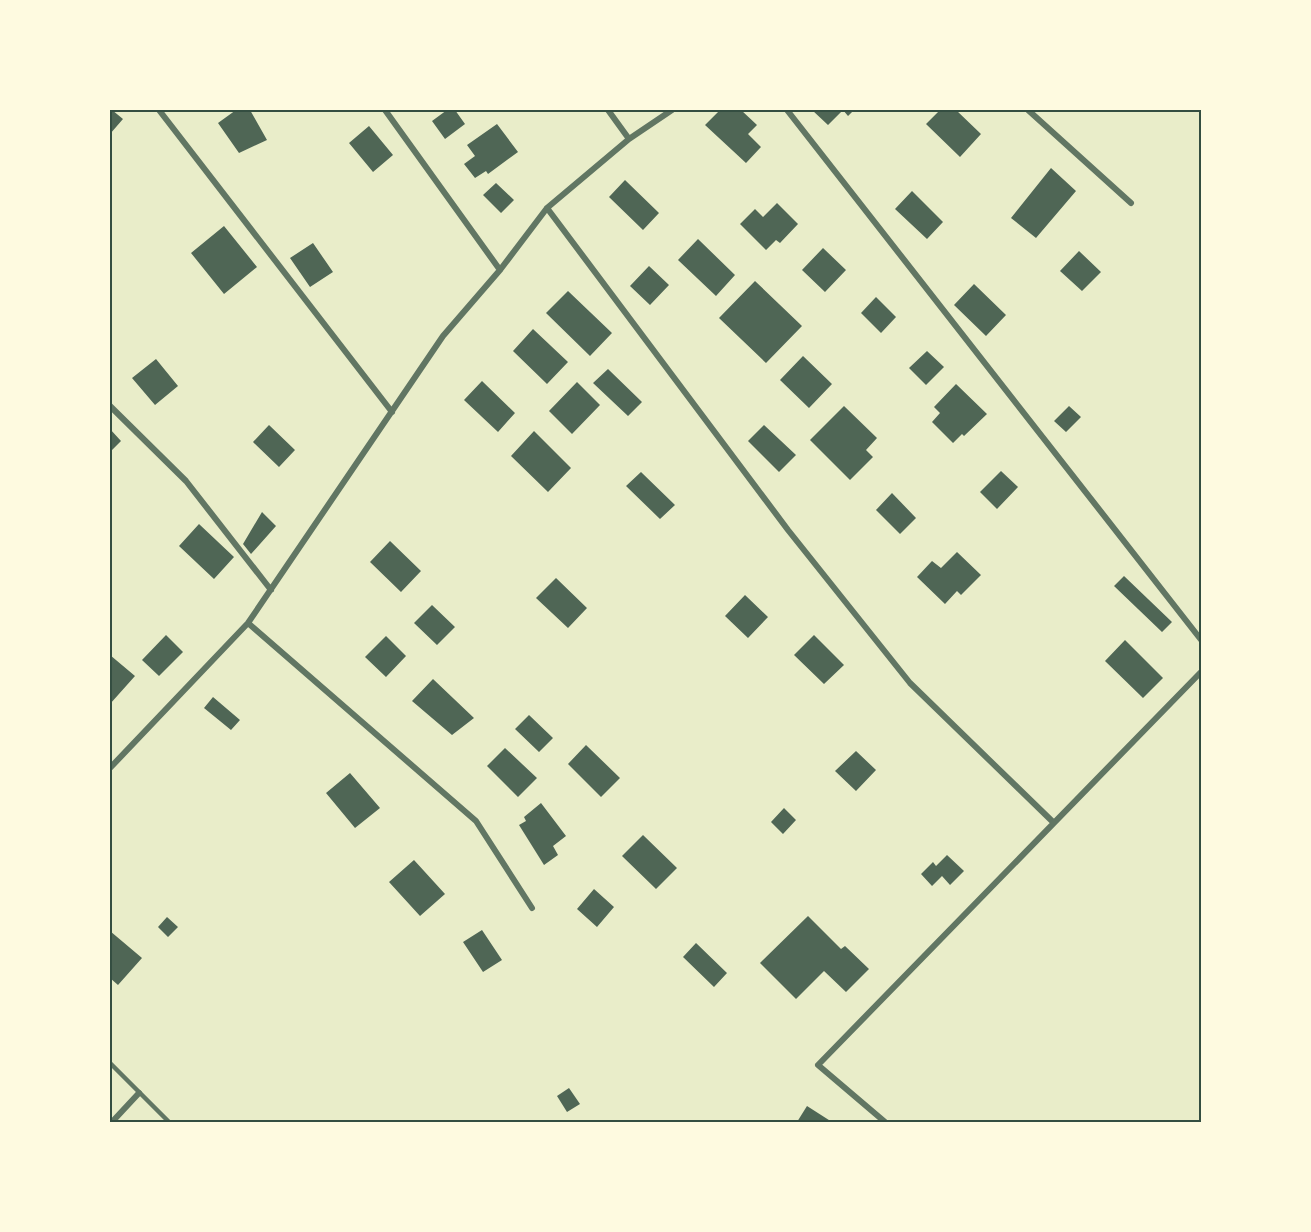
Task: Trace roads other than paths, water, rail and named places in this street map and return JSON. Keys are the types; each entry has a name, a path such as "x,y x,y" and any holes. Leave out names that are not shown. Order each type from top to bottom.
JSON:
{"street":[{"path":"159,110 392,412"},
{"path":"385,110 500,270"},
{"path":"608,110 629,139"},
{"path":"110,768 249,623 443,336 500,270 547,208 629,139 672,110"},
{"path":"787,110 1202,641"},
{"path":"1028,110 1131,203"},
{"path":"547,208 788,530 910,683 1053,822"},
{"path":"110,406 186,481 271,590"},
{"path":"249,623 476,822 532,908"},
{"path":"885,1122 818,1065 1202,671"},
{"path":"112,1122 140,1093"}],"lane":[{"path":"110,1063 170,1122"}]}
